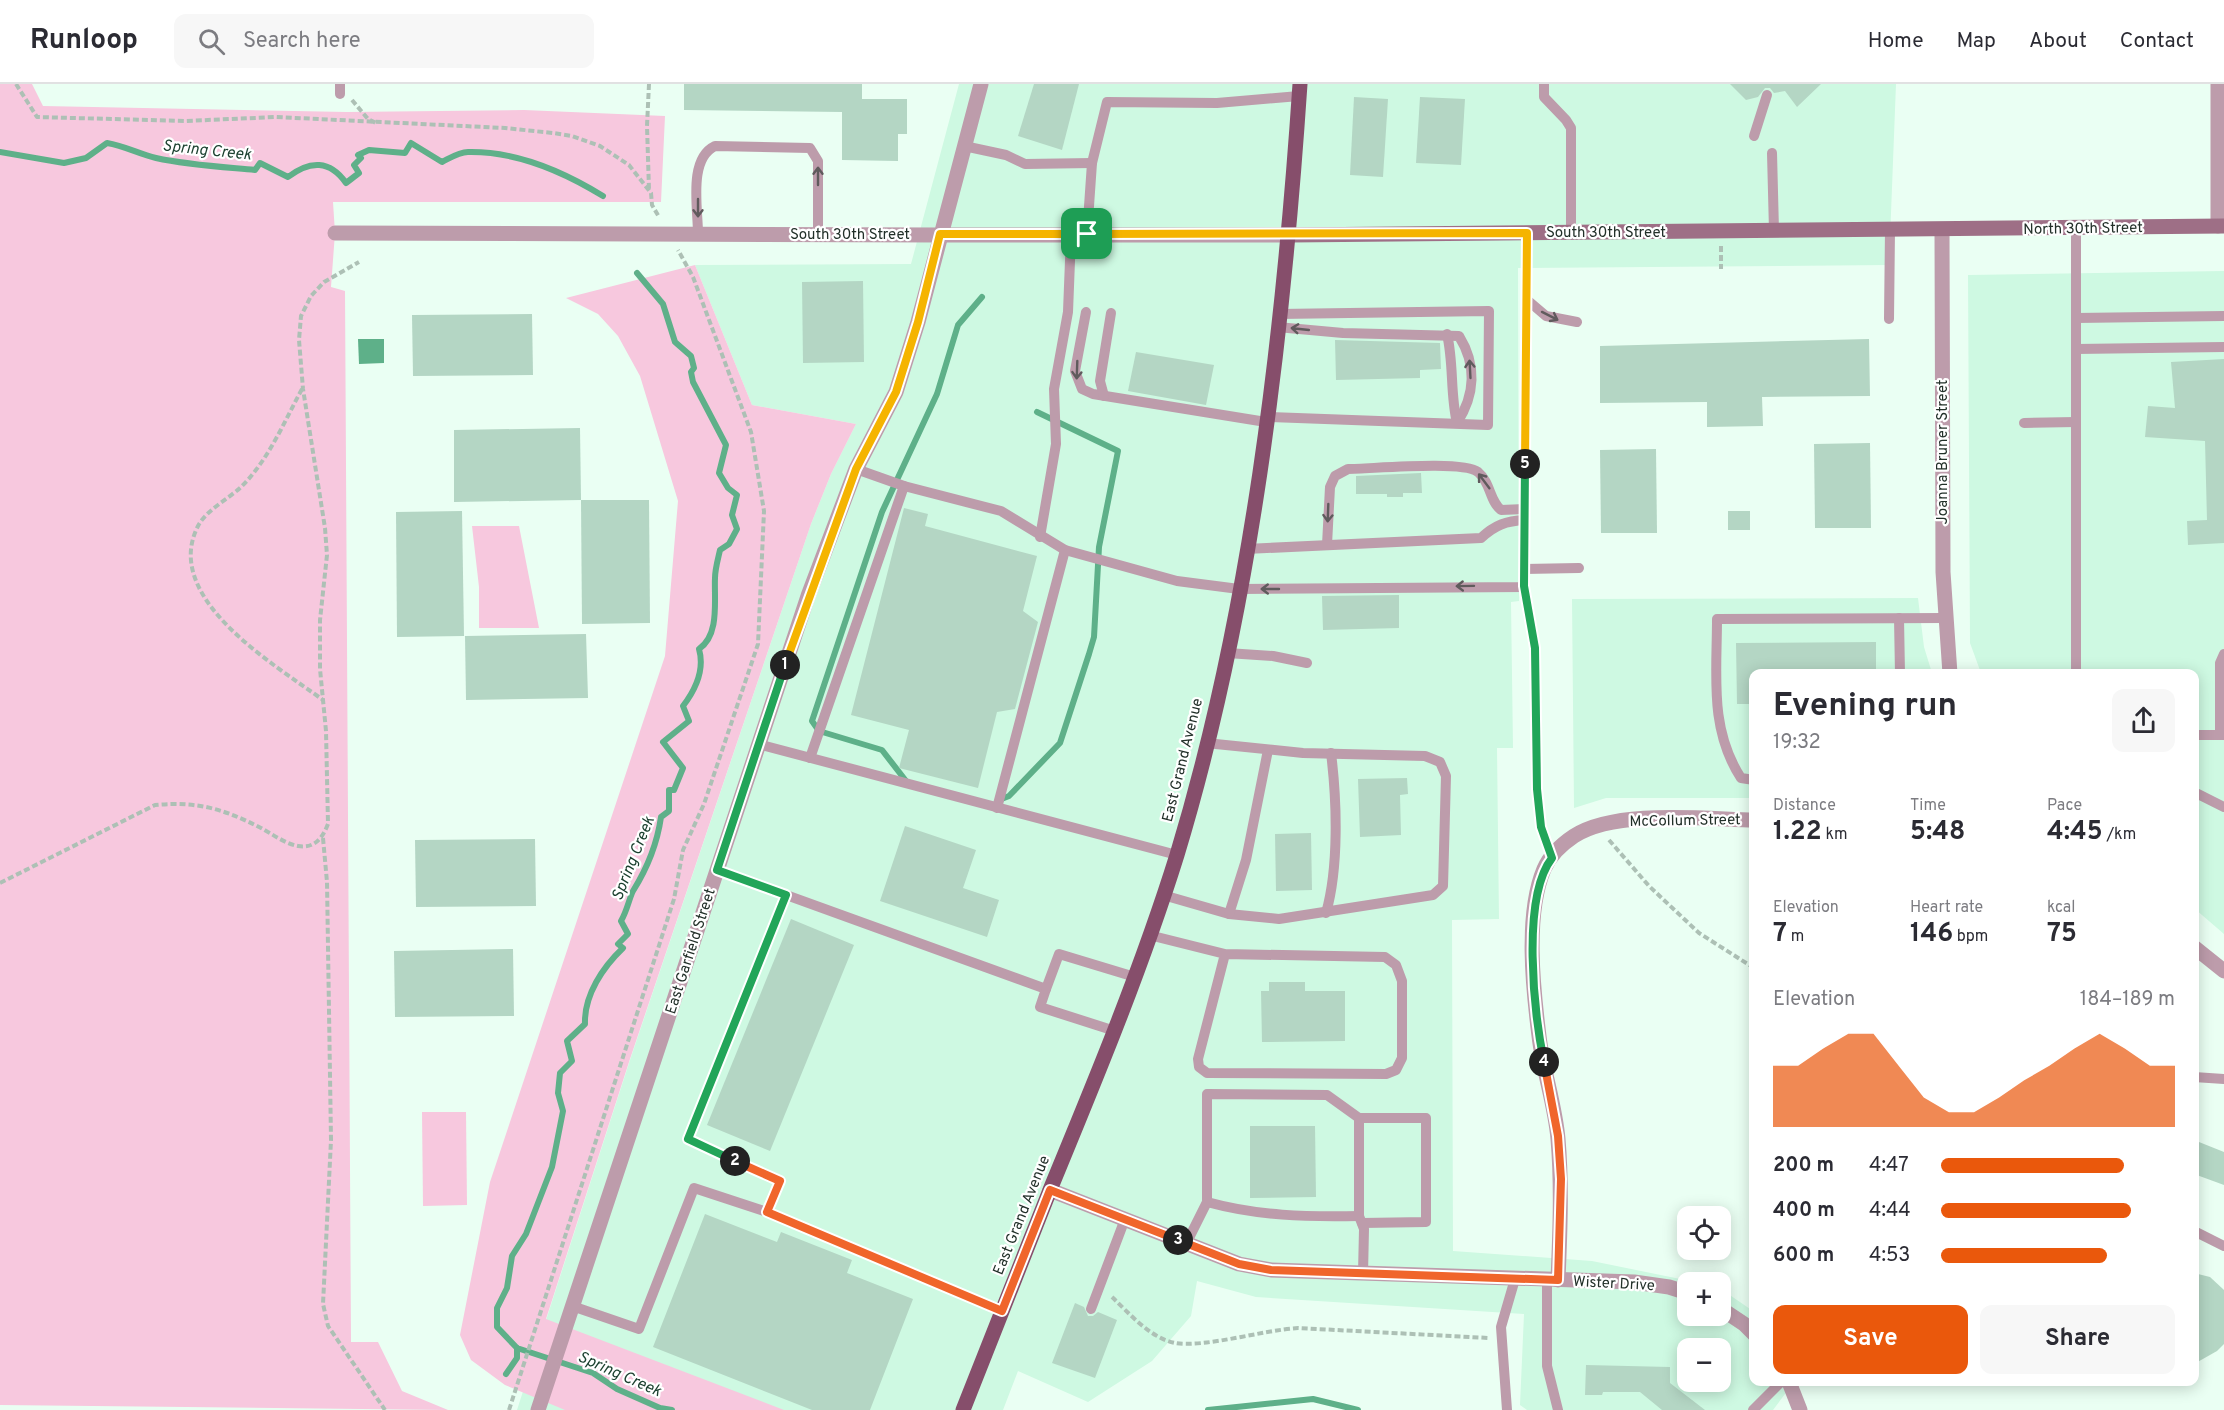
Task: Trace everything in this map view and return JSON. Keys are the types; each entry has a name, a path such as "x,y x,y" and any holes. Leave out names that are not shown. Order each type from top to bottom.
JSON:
{"main road":[{"name":"East Grand Avenue","path":"963,1410 1135,977 1177,855 1206,743 1227,653 1267,419 1290,234 1299,90"},
{"name":"North 30th Street","path":"1942,230 2221,226"},
{"name":"South 30th Street","path":"1290,234 1942,230"}],"street":[{"name":"East Garfield Street","path":"539,1405 808,596 856,469 896,392 918,322 981,84"},
{"path":"2218,84 2221,226"},
{"name":"Joanna Bruner Street","path":"1942,230 1945,618 1950,669"},
{"name":"South 30th Street","path":"335,233 1290,234"},
{"name":"McCollum Street","path":"1553,1280 1561,1179 1558,1136 1539,1037 1534,929 1536,893 1545,867 1558,848 1576,835 1597,826 1635,819 1749,820"},
{"path":"2199,951 2224,971"},
{"name":"Wister Drive","path":"1050,1190 1239,1264 1271,1270 1634,1282 1677,1290"},
{"path":"1731,1315 1749,1329"},
{"path":"1791,1386 1800,1410"}],"lane":[{"path":"1544,84 1544,97 1570,128 1570,233"},
{"path":"1040,537 1056,444 1054,389 1092,163 1107,102 1217,103 1299,90"},
{"path":"1754,136 1767,95"},
{"path":"698,234 698,165 705,151 715,146 810,148 818,161 818,234"},
{"path":"964,146 1006,155 1025,164 1092,163"},
{"path":"1772,153 1774,231"},
{"path":"2076,228 2076,669"},
{"path":"1889,320 1890,230"},
{"path":"856,469 904,486 1001,511 1040,537 1065,550 1177,581 1239,589 1524,586 1527,233"},
{"path":"1526,299 1546,316 1577,322"},
{"path":"1086,312 1075,371 1077,381 1082,389 1104,396 1267,419 1488,425 1489,311 1278,320"},
{"path":"1104,396 1100,381 1111,313"},
{"path":"2076,318 2224,316"},
{"path":"1278,320 1343,333 1459,336 1470,354 1469,405 1457,423"},
{"path":"1447,334 1452,405 1457,423"},
{"path":"2076,349 2224,348"},
{"path":"2024,423 2076,422"},
{"path":"1327,545 1330,487 1335,476 1348,470 1446,466 1475,470 1489,482 1496,506 1490,529"},
{"path":"810,758 904,486"},
{"path":"1496,506 1501,510 1524,514"},
{"path":"1246,549 1482,538 1490,529 1524,514"},
{"path":"997,808 1065,550"},
{"path":"1524,569 1579,568"},
{"path":"1899,618 1900,669"},
{"path":"1749,779 1741,778 1728,757 1716,713 1718,619 1945,618"},
{"path":"1227,653 1273,656 1307,663"},
{"path":"2199,735 2222,735 2220,663 2224,654"},
{"path":"1163,895 1229,914 1279,919 1433,895 1443,886 1446,776 1440,762 1425,756 1268,750 1206,743"},
{"path":"759,744 1177,855"},
{"path":"1229,914 1246,860 1268,750"},
{"path":"1326,913 1332,892 1334,828 1331,753"},
{"path":"2199,794 2224,807"},
{"path":"717,870 1046,988"},
{"path":"767,1212 780,1181 688,1139 786,895"},
{"path":"1149,934 1225,954 1385,957 1396,965 1402,981 1402,1059 1396,1070 1386,1074 1207,1073 1199,1067 1198,1059 1225,954"},
{"path":"1115,1031 1041,1007 1046,988 1059,954 1135,977"},
{"path":"2199,1077 2224,1079"},
{"path":"1186,1244 1207,1202 1207,1094 1327,1095 1359,1118 1426,1118 1426,1222 1296,1218 1245,1212 1207,1202"},
{"path":"1359,1118 1362,1274"},
{"path":"572,1306 639,1329 694,1188 767,1212 1002,1311"},
{"path":"1091,1309 1125,1219"},
{"path":"2199,1234 2224,1246"},
{"path":"1507,1410 1501,1327 1515,1279"},
{"path":"1553,1280 1547,1366 1558,1410"},
{"path":"1753,1410 1778,1386"}],"path":[{"path":"16,84 25,102 37,117 185,121 276,117 380,124 505,128 572,136 600,146 629,165 651,194"},
{"path":"509,1410 674,899 682,850 704,804 758,644 764,511 751,432 693,277 652,205 647,126 649,84"},
{"path":"340,89 350,97 368,119 380,124"},
{"path":"359,262 324,282 311,296 301,316 299,340 303,389 327,555 321,620 320,669 328,824 323,837 327,882 331,1140 322,1304 328,1326 385,1410"},
{"path":"303,389 264,460 242,486 199,524 189,548 194,578 211,610 261,654 323,700"},
{"path":"1524,586 1535,648 1538,799 1541,827 1552,858"},
{"path":"0,883 155,805 182,802 206,806 236,815 299,847 312,845 323,837"},
{"path":"1597,826 1648,886 1699,933 1749,965"},
{"path":"1100,1286 1150,1332 1174,1343 1197,1342 1270,1329 1298,1328 1502,1339"}],"shaded area":[{"path":"0,84 32,84 43,106 347,112 524,110 665,116 661,202 333,202 335,233 331,287 345,291 351,1342 378,1342 402,1391 448,1410 0,1405"},
{"path":"959,84 1896,84 1889,265 1518,268 1519,601 1511,602 1513,748 1497,748 1499,919 1452,920 1453,1251 1592,1261 1677,1278 1677,1326 1731,1326 1731,1296 1749,1308 1749,1386 1791,1386 1773,1410 1527,1410 1520,1405 1524,1314 1256,1297 1197,1281 1191,1316 1152,1361 1088,1402 1018,1371 1003,1410 517,1410 630,1060 811,524 831,474 856,424 752,405 695,265 911,264"},
{"path":"695,265 752,405 856,424 831,474 811,524 630,1059 546,1319 784,1410 565,1410 505,1385 471,1360 460,1335 490,1182 665,656 678,501 640,376 618,336 598,314 566,298"},
{"path":"2224,271 2224,934 2199,912 2199,669 1980,669 1970,643 1968,275"},
{"path":"358,339 384,339 384,363 359,364"},
{"path":"472,526 519,526 539,628 479,628 479,587"},
{"path":"1918,598 1924,647 1931,669 1749,669 1749,798 1606,798 1574,808 1572,599"},
{"path":"422,1112 466,1112 467,1205 423,1206"}],"building":[{"path":"684,84 862,84 862,99 907,99 907,134 898,134 898,161 842,160 842,112 684,110"},
{"path":"1034,84 1079,84 1062,150 1018,136"},
{"path":"1730,84 1821,84 1797,107 1785,91 1774,93 1770,88 1765,88 1758,97 1746,100"},
{"path":"1354,97 1388,99 1383,177 1350,175"},
{"path":"1420,97 1465,99 1461,165 1416,163"},
{"path":"863,281 864,362 803,363 802,282"},
{"path":"532,314 533,375 413,376 412,315"},
{"path":"1869,339 1870,396 1762,397 1763,426 1707,427 1707,402 1600,403 1600,346"},
{"path":"1335,340 1440,343 1441,369 1420,370 1420,378 1336,380"},
{"path":"1136,352 1214,365 1206,405 1128,391"},
{"path":"2224,359 2224,543 2188,545 2187,521 2207,520 2205,441 2145,437 2148,406 2175,408 2171,362"},
{"path":"580,428 581,500 454,502 454,430"},
{"path":"1870,443 1871,528 1815,528 1814,444"},
{"path":"1656,449 1657,533 1601,533 1600,450"},
{"path":"1421,473 1422,493 1403,493 1403,497 1387,497 1387,494 1356,494 1356,476"},
{"path":"581,500 649,500 650,623 582,624"},
{"path":"904,508 928,514 925,526 1037,556 1023,611 1038,622 1015,709 997,712 978,788 899,768 909,730 851,715"},
{"path":"462,511 464,636 397,637 396,512"},
{"path":"1728,511 1750,511 1750,530 1728,530"},
{"path":"1399,595 1399,628 1323,630 1322,596"},
{"path":"586,634 588,698 466,700 465,636"},
{"path":"1876,642 1876,669 1749,669 1749,704 1737,704 1736,643"},
{"path":"1407,778 1408,794 1400,795 1401,835 1360,837 1358,779"},
{"path":"905,826 976,850 963,888 999,900 987,937 880,901"},
{"path":"1311,833 1312,890 1276,891 1275,834"},
{"path":"535,839 536,906 416,907 415,840"},
{"path":"791,919 854,945 770,1151 707,1125"},
{"path":"513,949 514,1016 395,1017 394,951"},
{"path":"1269,982 1305,982 1305,991 1345,991 1345,1041 1262,1042 1261,991 1269,991"},
{"path":"1250,1126 1315,1126 1316,1197 1250,1198"},
{"path":"2199,1142 2224,1152 2224,1185 2199,1176"},
{"path":"705,1214 777,1242 781,1232 852,1260 847,1273 913,1299 870,1410 812,1410 653,1347"},
{"path":"2199,1274 2210,1277 2224,1290 2224,1344 2217,1351 2199,1361"},
{"path":"1075,1303 1084,1307 1088,1316 1093,1316 1098,1312 1117,1320 1095,1378 1052,1363"},
{"path":"1586,1365 1670,1367 1670,1383 1677,1388 1677,1392 1682,1392 1705,1410 1662,1410 1640,1392 1603,1392 1602,1395 1585,1395"}],"waterway":[{"name":"Spring Creek","path":"0,152 64,163 86,158 107,143 156,158 193,164 255,170 260,163 288,177 296,171 319,165 333,170 346,183 359,173 354,165 361,158 358,155 369,150 405,153 411,143 442,162 468,152 521,159 556,171 603,196"},
{"name":"Spring Creek","path":"637,273 663,304 675,342 691,356 694,368 691,372 693,382 726,445 719,473 728,488 737,495 732,515 737,529 729,544 720,550 715,575 713,626 706,643 699,649 700,672 692,693 683,706 689,721 663,742 683,768 674,790 669,790 669,811 661,817 651,856 621,921 628,934 618,944 623,948 596,982 588,1003 585,1024 567,1041 572,1061 560,1073 558,1093 563,1111 552,1167 526,1234 512,1256 507,1288 497,1308 497,1327 517,1348 593,1373 617,1389 660,1408 672,1410"},
{"path":"906,781 882,750 819,731 812,721 882,512 937,394 958,325 982,297"},
{"path":"999,800 1009,796 1060,743 1094,637 1099,547 1118,451 1037,412"},
{"path":"506,1374 517,1358 517,1348"},
{"name":"Spring Creek","path":"1208,1410 1313,1399 1358,1410"}],"route":[{"path":"1527,233 1524,586 1535,648 1537,789 1541,827 1552,858 1545,867 1536,893 1535,985 1539,1037 1558,1136 1561,1179 1558,1280 1271,1270 1239,1264 1050,1190 1002,1311 767,1212 780,1181 688,1139 786,895 717,870 808,596 856,469 896,392 918,322 940,234 1087,234 1527,233"}]}
